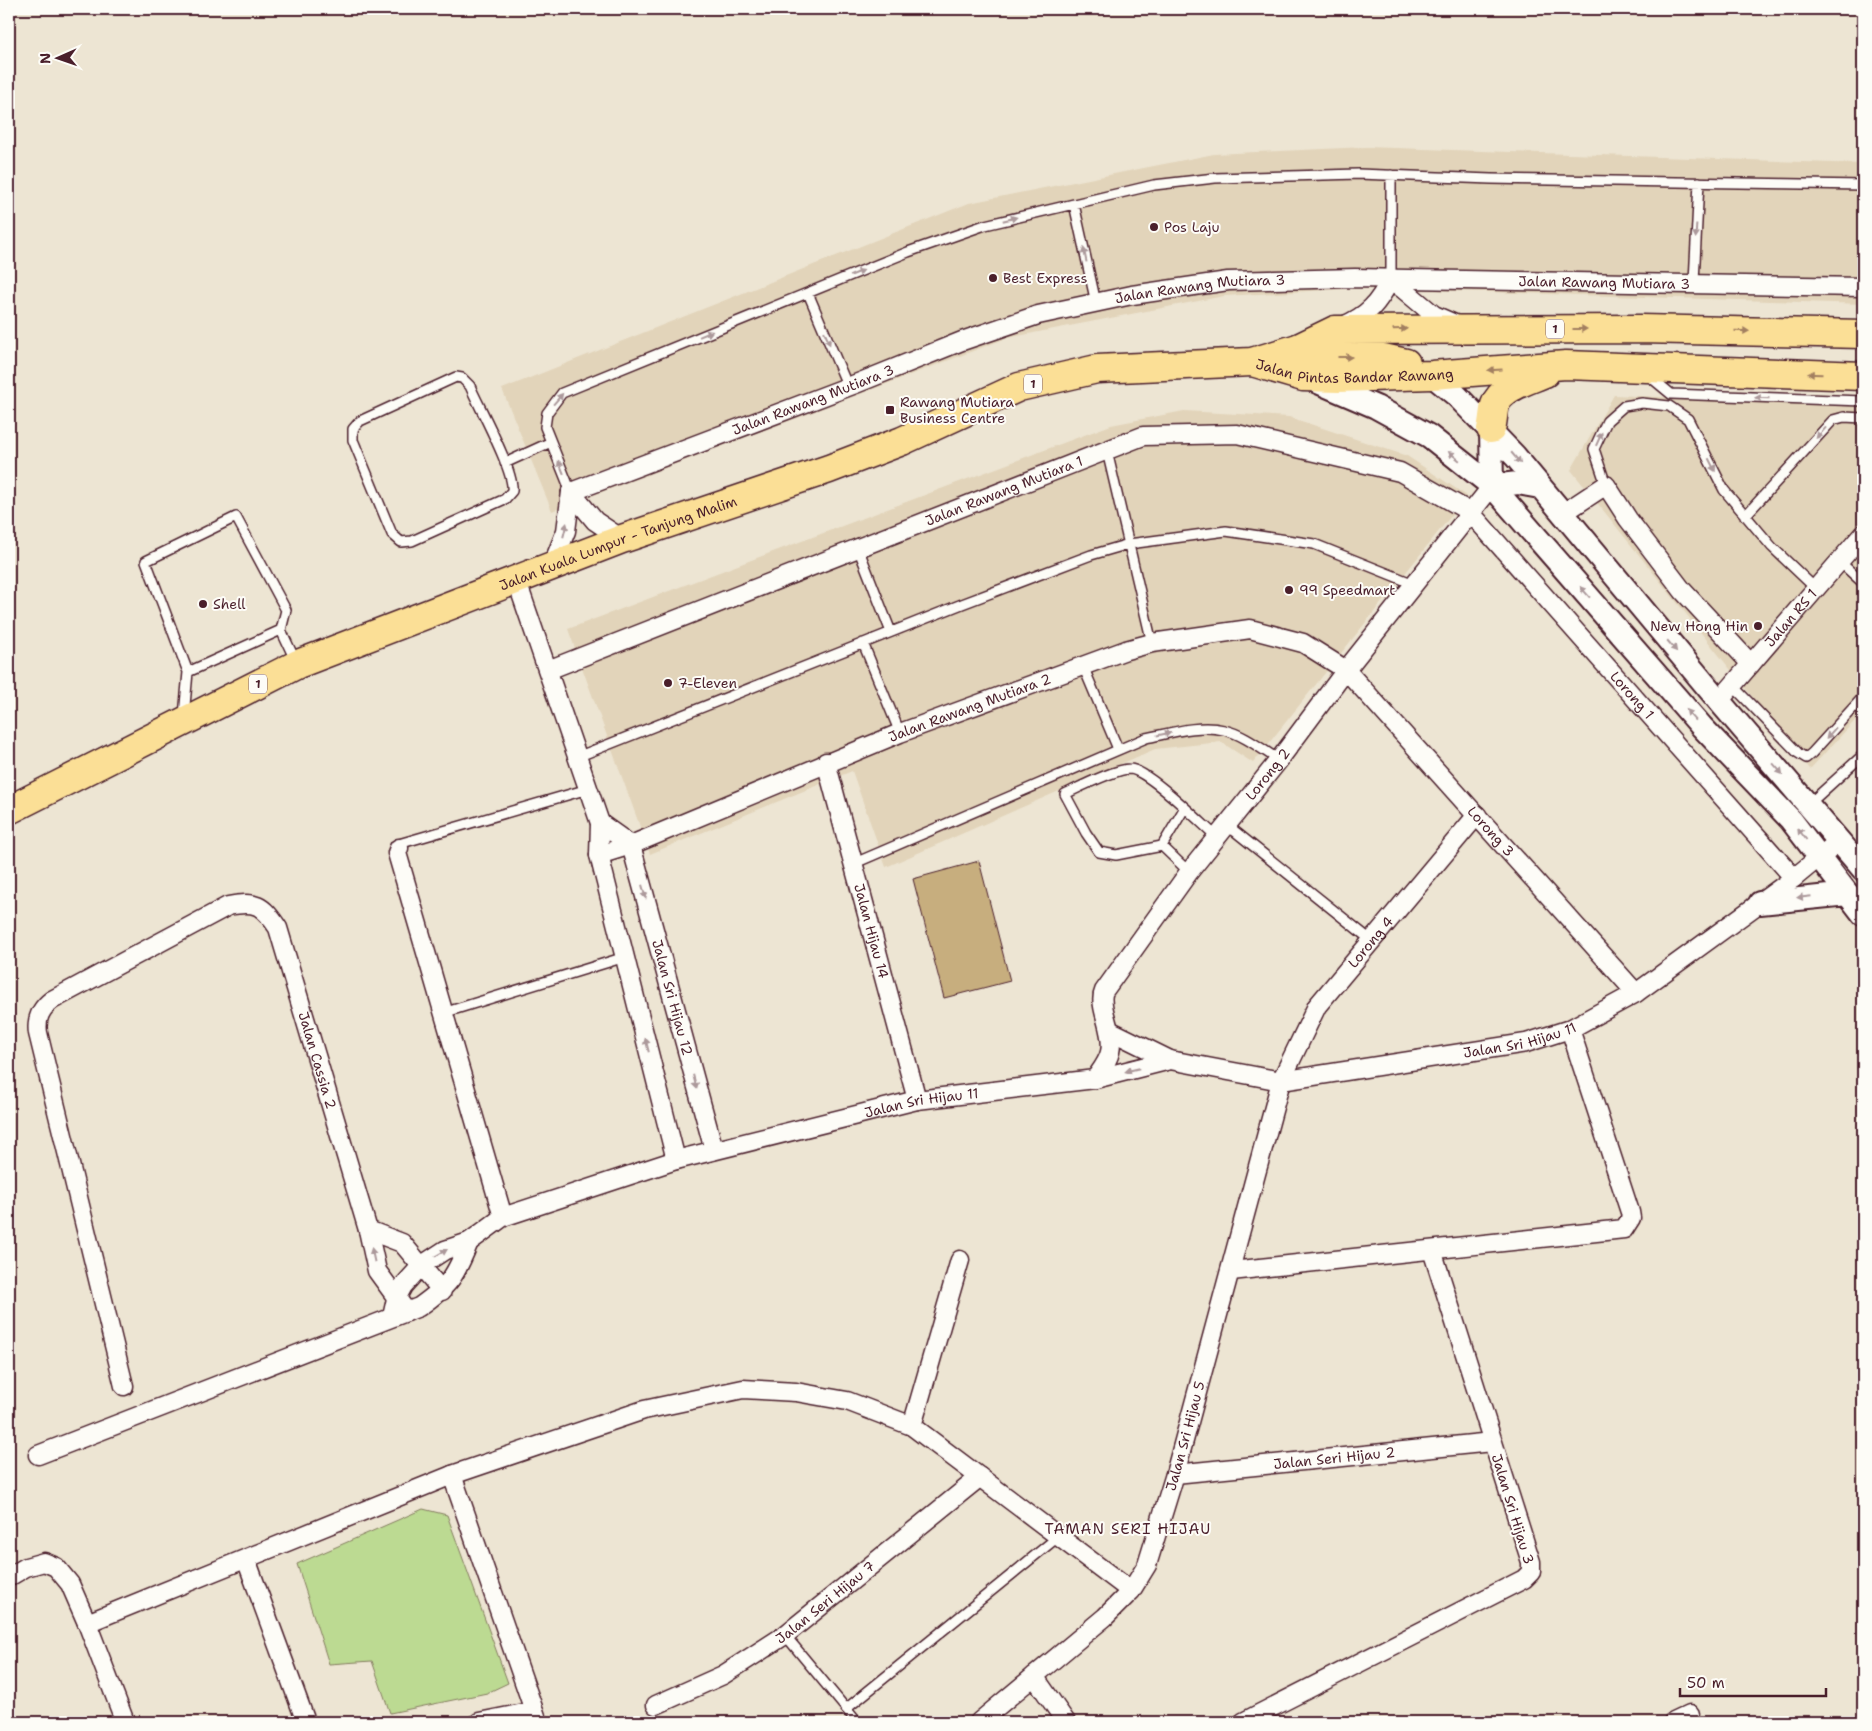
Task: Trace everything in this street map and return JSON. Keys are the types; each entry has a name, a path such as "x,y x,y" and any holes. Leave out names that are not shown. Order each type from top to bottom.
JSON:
{"main road":[{"name":"Jalan Pintas Bandar Rawang","path":"1252,362 1298,348 1335,330 1466,328 1651,329 1863,334"},
{"path":"1298,348 1322,357 1382,358 1398,361 1432,374"},
{"name":"Jalan Pintas Bandar Rawang","path":"1252,362 1303,377 1432,374 1566,365 1863,376"},
{"name":"Jalan Kuala Lumpur - Tanjung Malim","path":"9,810 298,664 622,539 830,469 893,444 1020,387 1097,369 1252,362"},
{"path":"1491,429 1495,406 1500,396 1515,386 1566,365"}],"street":[{"name":"Jalan Rawang Mutiara 3","path":"571,492 848,387 962,340 1038,315 1096,303 1228,281 1391,279 1694,282 1863,287"},
{"path":"1335,330 1361,319 1378,302 1391,279 1434,315 1466,328"},
{"path":"1432,374 1491,429 1562,514 1726,693 1809,804 1863,869"},
{"path":"1303,377 1376,407 1429,436 1492,486 1702,727 1791,820 1863,914"},
{"path":"1491,429 1492,486"},
{"name":"Jalan Rawang Mutiara 1","path":"548,670 1143,436 1237,434 1400,472 1470,512"},
{"path":"1492,486 1518,483 1540,487"},
{"path":"1562,514 1606,485 1628,519 1683,592 1751,664"},
{"name":"Lorong 2","path":"1095,1079 1106,1063 1111,1050 1111,1031 1102,1000 1103,994 1188,872 1279,760 1346,670 1492,486"},
{"path":"571,492 595,521 622,539"},
{"path":"552,566 566,531 571,492"},
{"name":"Lorong 1","path":"1470,512 1794,878"},
{"name":"Jalan RS 1","path":"1726,693 1863,534"},
{"path":"516,579 600,823 599,855 676,1160"},
{"name":"Jalan Rawang Mutiara 2","path":"599,855 631,845 826,762 900,733 1083,666 1152,643 1250,629 1302,643 1346,670"},
{"name":"Lorong 3","path":"1346,670 1636,993"},
{"name":"Jalan Hijau 14","path":"826,762 855,863 917,1100"},
{"name":"Lorong 4","path":"1281,1081 1318,1006 1477,815"},
{"path":"600,823 631,845"},
{"name":"Jalan Sri Hijau 11","path":"1111,1031 1170,1060 1281,1081 1526,1044 1570,1029 1636,993 1794,878 1840,840"},
{"name":"Jalan Sri Hijau 12","path":"631,845 714,1150"},
{"path":"399,848 397,853 503,1217"},
{"path":"1760,903 1848,894"},
{"name":"Jalan Cassia 2","path":"124,1386 38,1033 38,1018 41,1011 52,1000 228,906 250,902 267,911 278,928 368,1230 377,1271 398,1309"},
{"path":"1231,1271 1618,1230 1629,1224 1630,1212 1570,1029"},
{"name":"Jalan Sri Hijau 11","path":"469,1242 503,1217 676,1160 714,1150 917,1100 1095,1079 1170,1060"},
{"name":"Jalan Sri Hijau 5","path":"979,1722 1105,1617 1132,1591 1147,1565 1175,1474 1281,1081"},
{"path":"368,1230 402,1243 442,1291"},
{"path":"398,1309 403,1286 422,1265 445,1250 469,1242"},
{"path":"38,1455 442,1291 458,1270 469,1242"},
{"name":"Jalan Sri Hijau 3","path":"1243,1722 1528,1576 1531,1562 1432,1250"},
{"path":"912,1426 960,1260"},
{"path":"87,1622 452,1475 644,1410 744,1388 796,1392 848,1400 912,1426 1132,1591"},
{"name":"Jalan Seri Hijau 2","path":"1175,1474 1492,1442"},
{"path":"452,1475 536,1717 479,1722"},
{"name":"Jalan Seri Hijau 7","path":"656,1705 723,1676 785,1635 980,1477"},
{"path":"246,1559 306,1722"},
{"path":"9,1577 26,1567 44,1562 56,1567 70,1584 126,1722"},
{"path":"1034,1676 1066,1722"},
{"path":"1673,1722 1690,1714"}],"lane":[{"path":"571,492 545,427 547,413 562,393 908,252 985,225 1154,184 1215,178 1358,174 1863,185"},
{"path":"1391,175 1391,279"},
{"path":"1694,282 1699,182"},
{"path":"1074,204 1096,303"},
{"path":"808,293 848,387"},
{"path":"1640,368 1672,394 1863,401"},
{"path":"456,377 467,382 470,386 505,463 513,486 509,496 406,543 392,534 352,435 356,424 360,421 456,377"},
{"path":"1606,485 1594,449 1607,421 1624,406 1642,403 1669,406 1688,419 1724,490 1772,547 1816,588"},
{"path":"1745,516 1833,420 1844,417 1863,418"},
{"path":"505,463 551,442"},
{"path":"1107,451 1152,643"},
{"path":"183,721 188,672 146,560 236,517 286,610 281,630 298,664"},
{"path":"577,757 1091,555 1129,544 1226,531 1314,544 1414,584"},
{"path":"858,548 892,632"},
{"path":"1839,561 1863,582"},
{"path":"188,672 281,630"},
{"path":"863,643 900,733"},
{"path":"1083,666 1118,749"},
{"path":"1726,693 1806,758 1863,697"},
{"path":"855,863 1146,738 1190,729 1225,730 1254,744 1279,760"},
{"path":"1809,804 1863,755"},
{"path":"1184,809 1162,846 1116,855 1099,852 1086,833 1065,794 1102,777 1130,769 1147,775 1184,809 1222,831 1372,940"},
{"path":"399,848 402,843 588,789"},
{"path":"1162,846 1188,872"},
{"path":"443,1013 625,957"},
{"path":"846,1709 1059,1536"},
{"path":"785,1635 857,1722"}],"shaded area":[{"path":"1366,147 1863,164 1863,304 1360,288 1224,296 1007,338 552,511 502,389 969,203 1214,154"},
{"path":"1614,395 1863,406 1863,712 1810,769 1571,470"},
{"path":"1184,411 1289,417 1407,456 1467,496 1253,763 1221,742 1155,749 886,867 852,771 650,854 568,629 1111,425"}],"green space":[{"path":"423,1509 447,1515 508,1683 487,1693 390,1713 372,1661 329,1664 297,1564"}],"building":[{"path":"979,861 1010,981 944,998 913,879"}],"place":[{"name":"Pos Laju","path":"1154,227"},
{"name":"Best Express","path":"993,278"},
{"name":"Rawang Mutiara Business Centre","path":"890,410"},
{"name":"99 Speedmart","path":"1289,590"},
{"name":"Shell","path":"203,604"},
{"name":"New Hong Hin","path":"1758,626"},
{"name":"7-Eleven","path":"668,683"}],"district":[{"name":"TAMAN SERI HIJAU","path":"1128,1529"}]}
